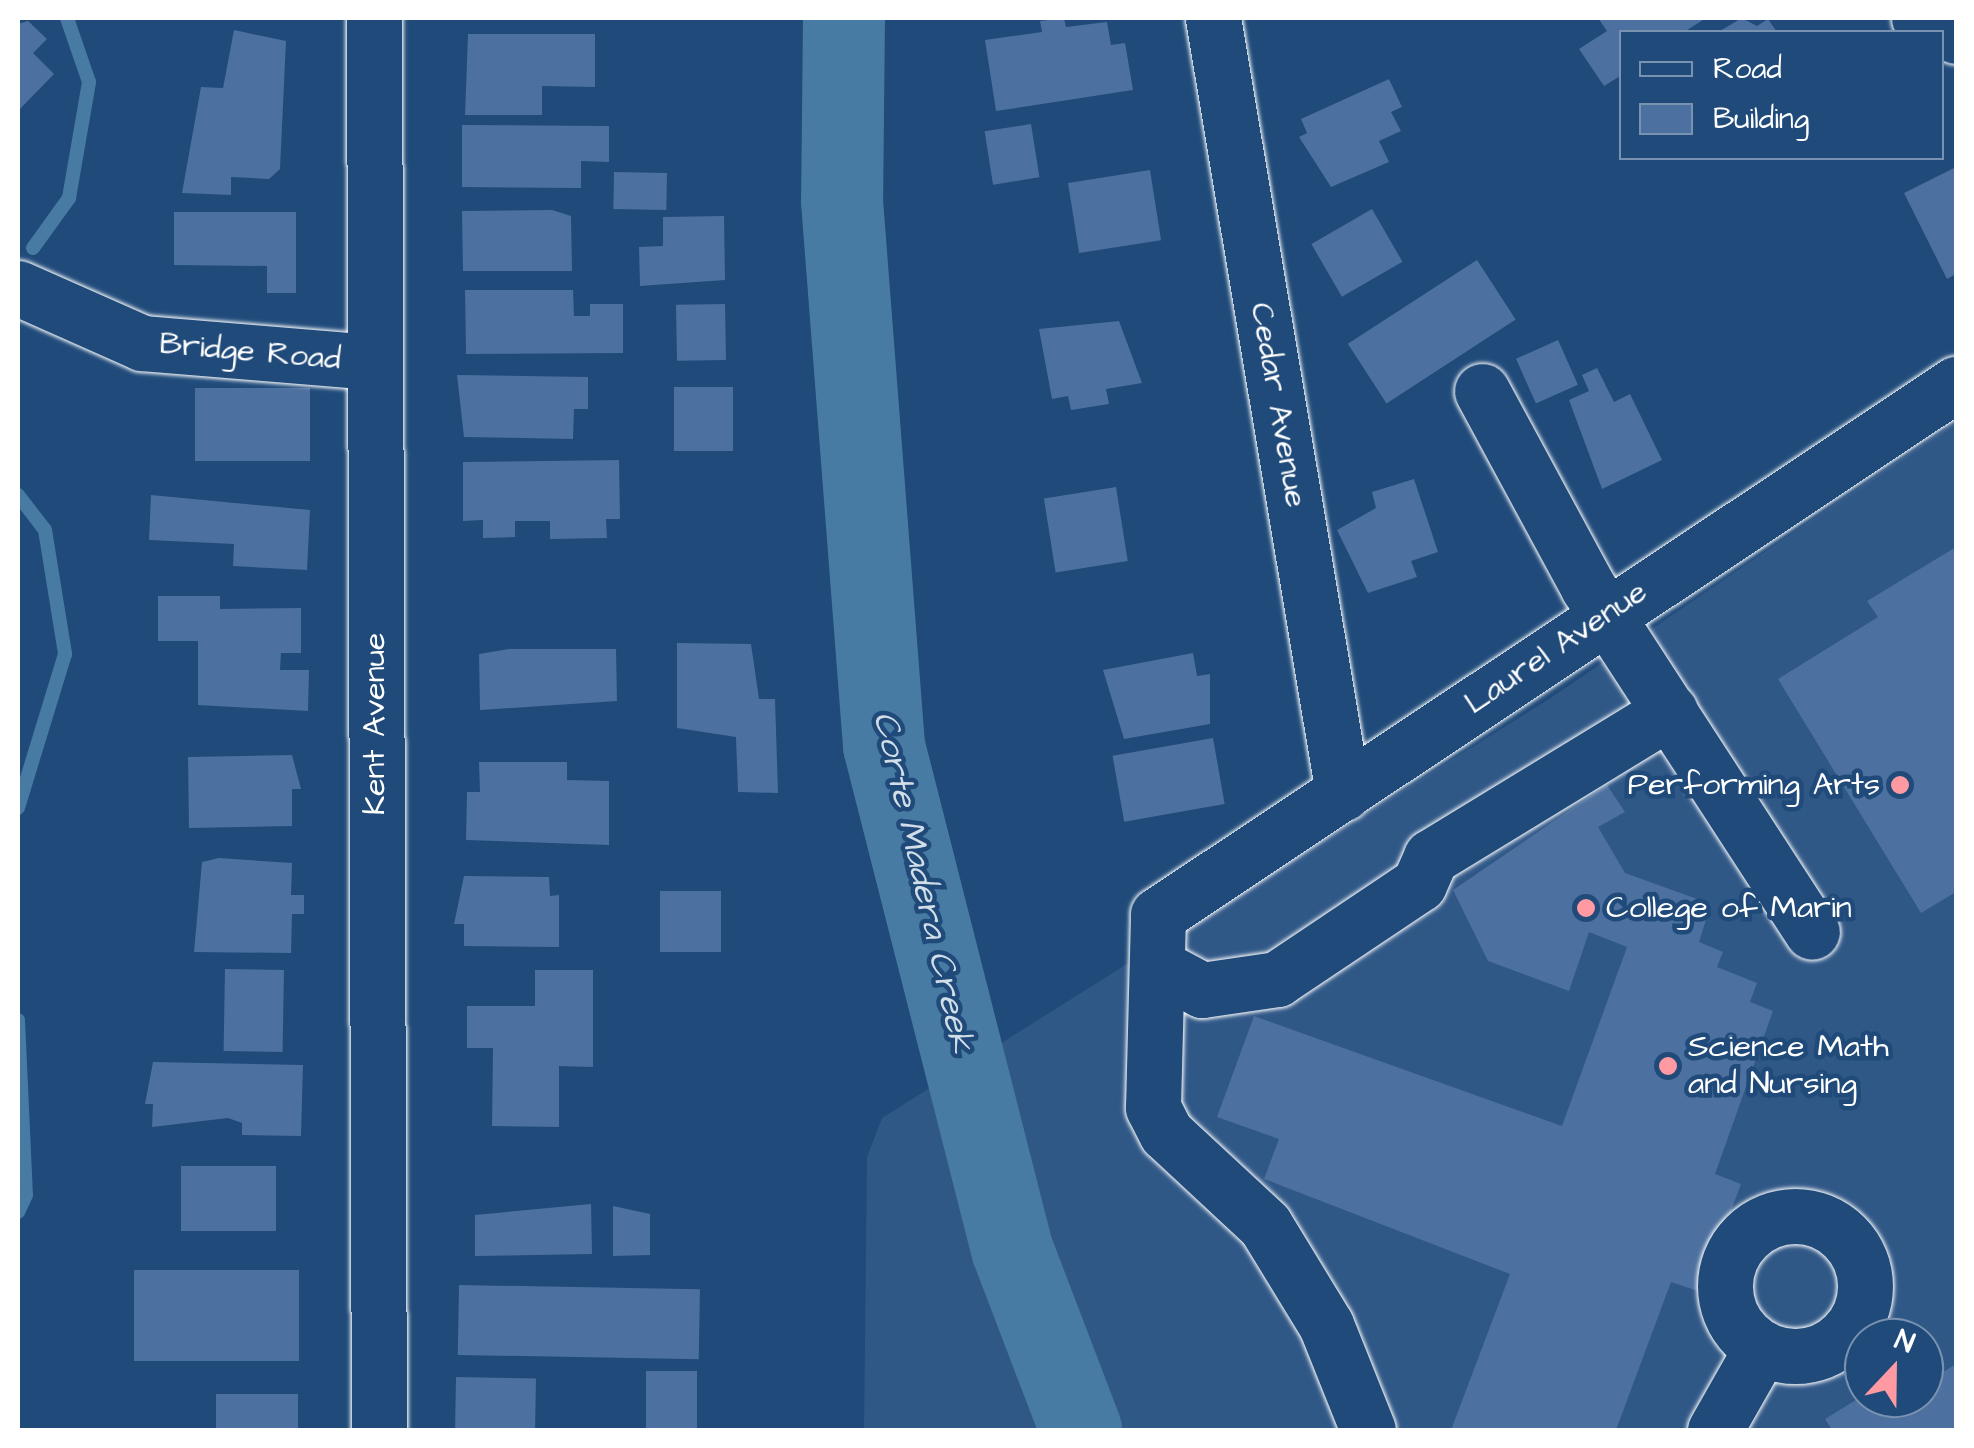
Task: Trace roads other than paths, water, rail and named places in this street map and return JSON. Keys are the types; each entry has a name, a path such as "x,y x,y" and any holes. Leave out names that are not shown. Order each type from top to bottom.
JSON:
{"street":[{"name":"Kent Avenue","path":"374,18 378,1430"},
{"name":"Cedar Avenue","path":"1213,18 1343,793"},
{"path":"1919,18 1944,30"},
{"name":"Bridge Road","path":"18,288 142,344 374,362"},
{"name":"Laurel Avenue","path":"1158,940 1343,793 1606,613 1956,384"},
{"path":"1482,391 1606,613 1812,932"},
{"path":"1158,940 1202,990 1277,979 1419,884 1431,857 1670,711"},
{"path":"1158,940 1152,1108 1166,1133 1265,1226 1326,1325 1368,1430"},
{"path":"1715,1430 1761,1349"}],"waterway":[{"path":"33,248 69,198 89,82 67,18"},
{"name":"Corte Madera Creek","path":"844,18 842,201 884,746 1012,1249 1081,1430"},
{"path":"18,495 45,530 65,654 18,808"},
{"path":"18,1020 26,1195 18,1212"}],"place":[{"name":"Performing Arts","path":"1900,785"},
{"name":"College of Marin","path":"1586,908"},
{"name":"Science Math and Nursing","path":"1668,1066"}]}
